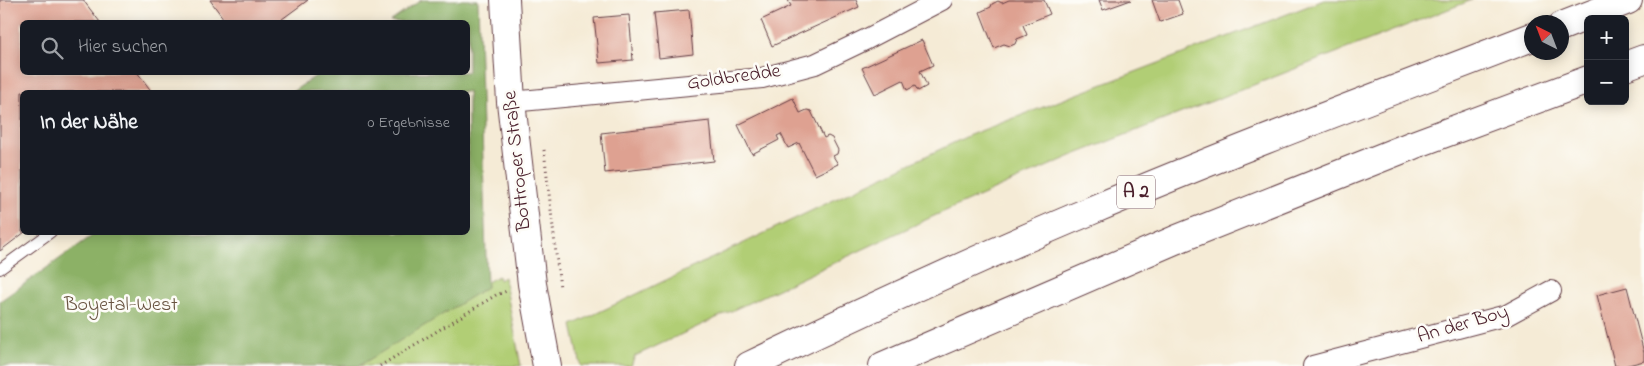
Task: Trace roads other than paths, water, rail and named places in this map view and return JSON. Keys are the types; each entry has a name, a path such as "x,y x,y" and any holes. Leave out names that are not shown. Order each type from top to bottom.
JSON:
{"main road":[{"name":"Bottroper Straße","path":"505,0 511,102 532,284 547,366"},
{"path":"1569,23 1628,0"},
{"name":"A 2","path":"748,366 881,303 1090,211 1268,138 1524,40"},
{"path":"1629,65 1644,59"},
{"path":"883,366 1230,218 1413,145 1584,81"}],"street":[{"name":"Goldbredde","path":"511,102 762,78 815,64 942,0"},
{"name":"An der Boy","path":"1313,366 1507,315 1551,291"}],"lane":[{"path":"0,269 47,235"}],"park label":[{"name":"Boyetal-West","path":"121,305"}]}
